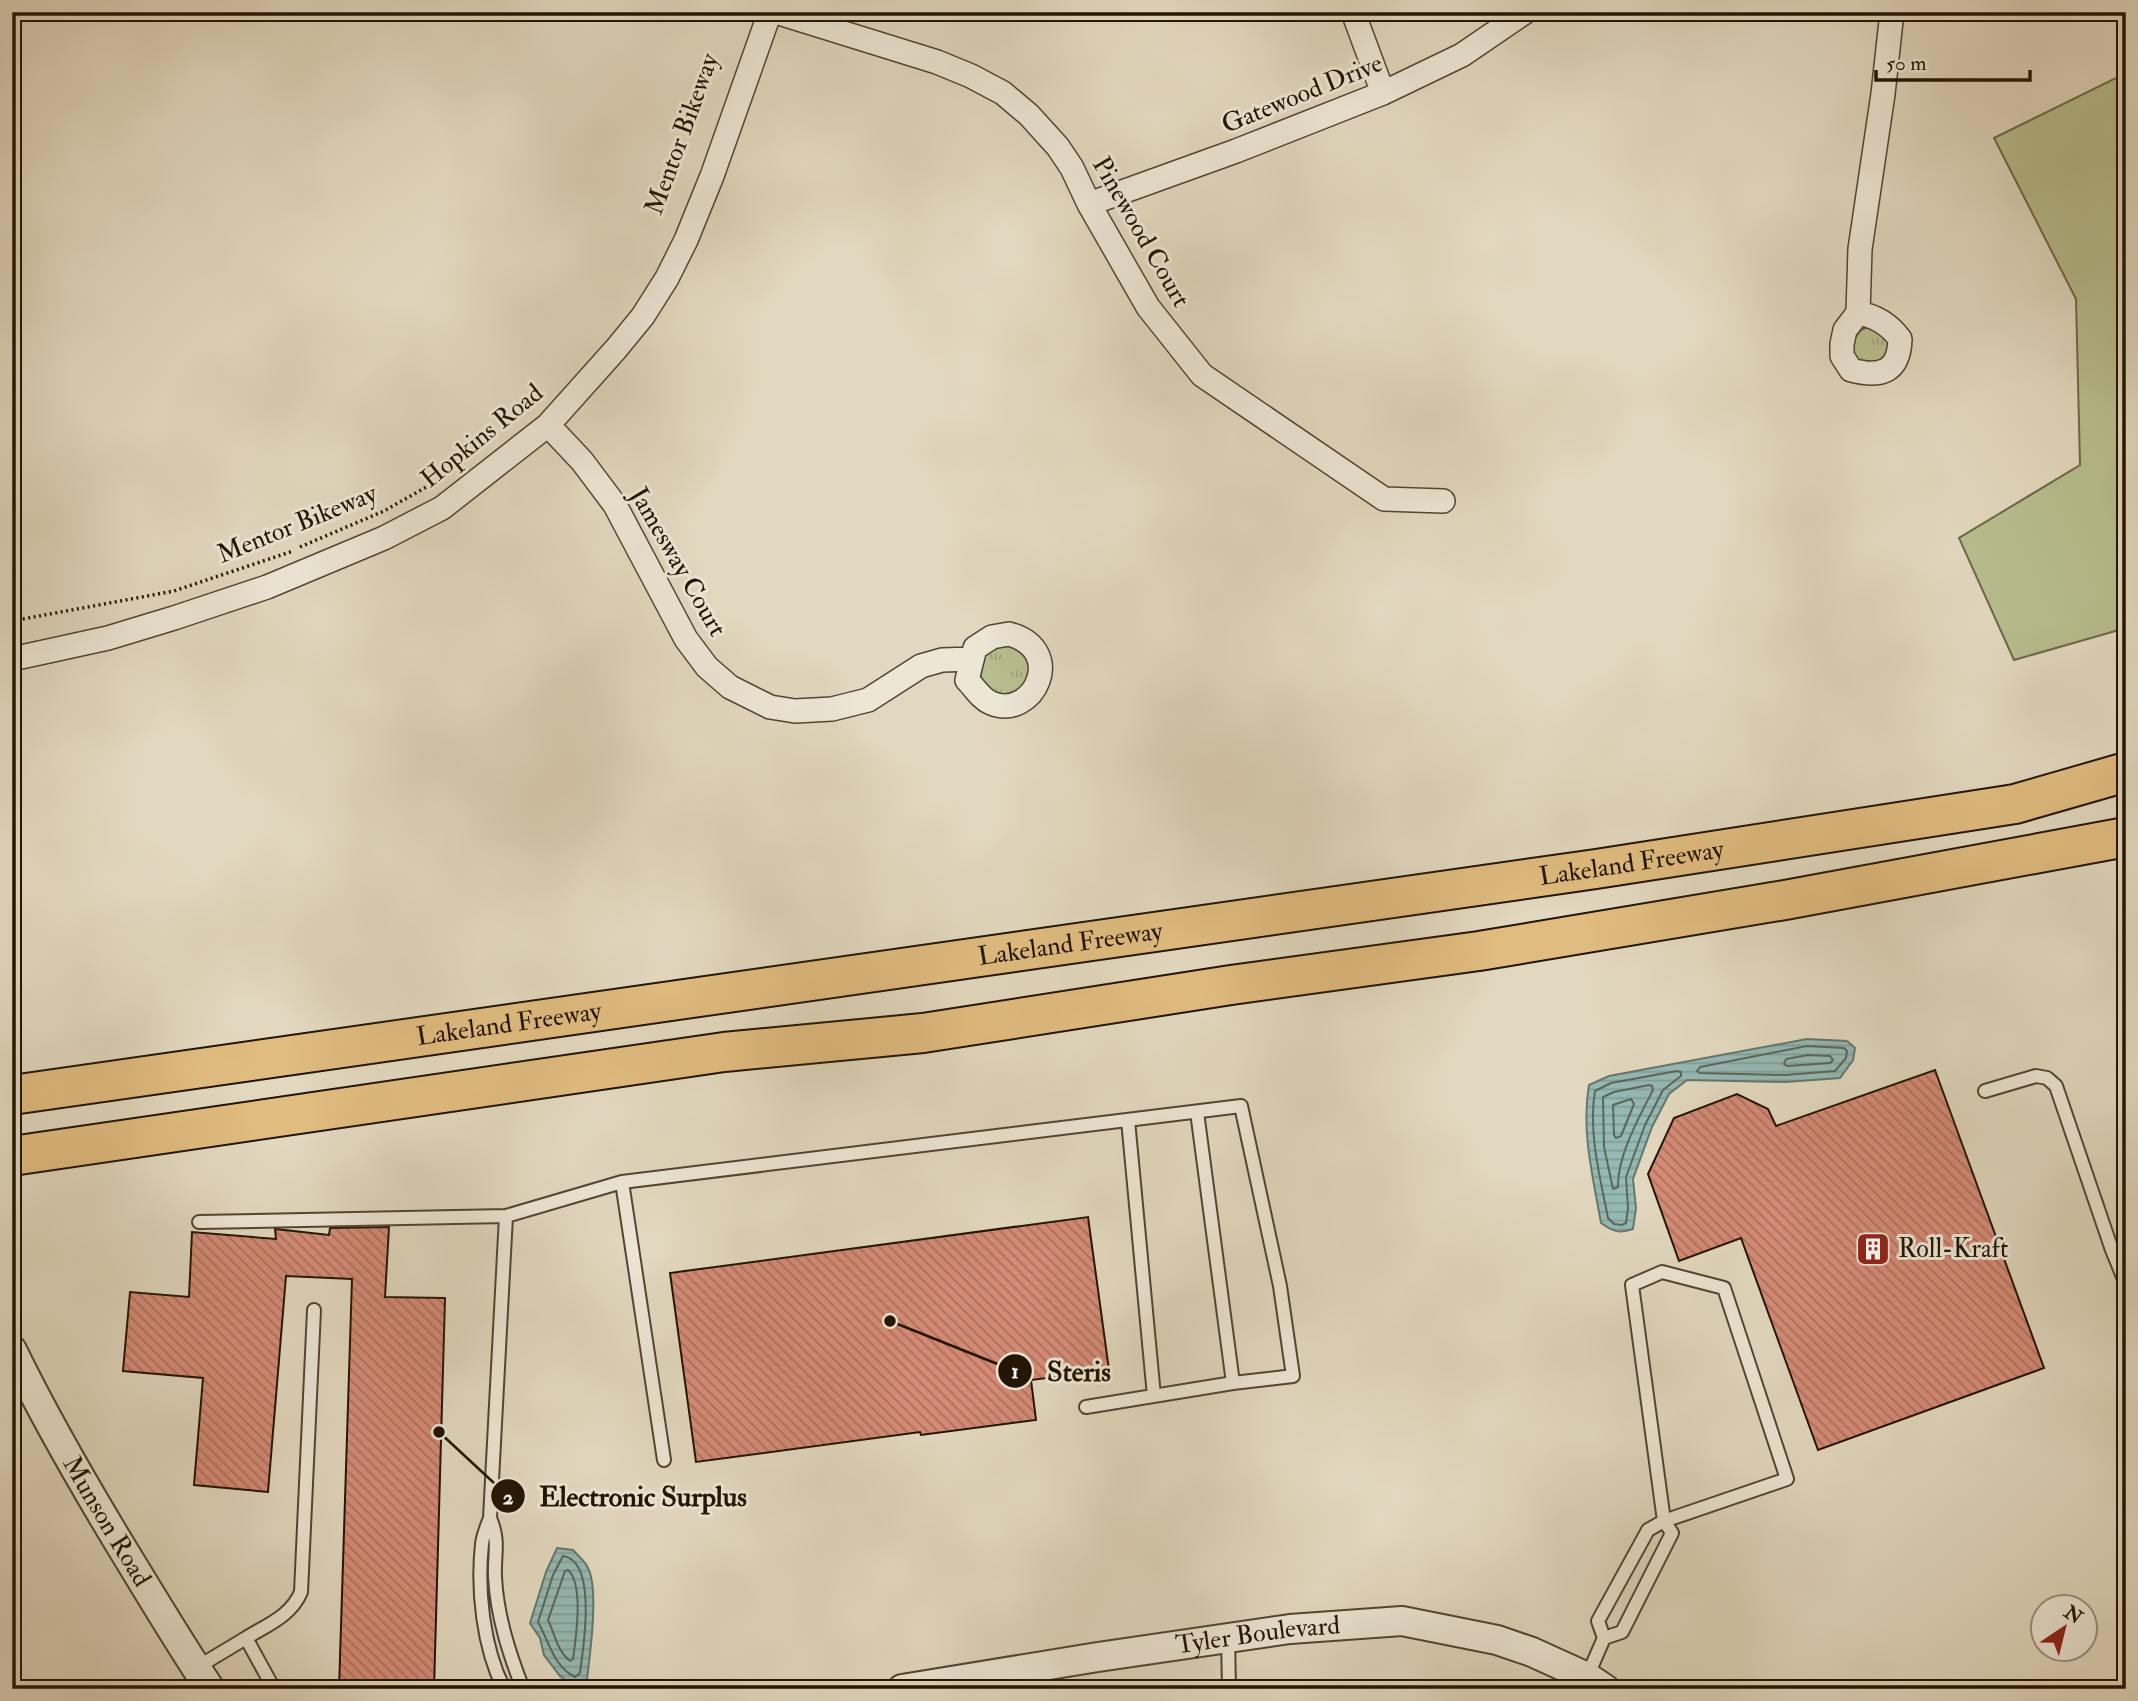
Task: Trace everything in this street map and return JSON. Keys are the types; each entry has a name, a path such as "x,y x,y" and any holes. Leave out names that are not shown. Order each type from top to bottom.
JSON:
{"highway":[{"name":"Lakeland Freeway","path":"12,1095 1596,869 2014,804 2126,772"},
{"path":"12,1156 724,1052 923,1033 1231,985 1479,951 1785,900 2126,837"}],"street":[{"name":"Hopkins Road","path":"12,659 108,638 174,618 267,587 372,543 442,508 548,425 643,316 667,278 712,176 770,12"},
{"name":"Pinewood Court","path":"776,12 937,62 1003,93 1029,115 1058,147 1148,307 1202,375 1384,499 1443,501"},
{"path":"1353,12 1383,93"},
{"name":"Gatewood Drive","path":"1089,204 1236,151 1383,93 1462,55 1525,12"},
{"path":"1858,313 1860,249 1892,12"},
{"name":"Jamesway Court","path":"548,425 582,461 615,505 685,639 707,667 730,687 770,707 795,711 832,709 868,700 912,670 932,662 972,659"},
{"name":"Munson Road","path":"12,1350 101,1513 203,1678"},
{"name":"Tyler Boulevard","path":"902,1689 1290,1629 1402,1621 1497,1640 1532,1652 1596,1683"}],"lane":[{"path":"1985,1091 2036,1076 2046,1078 2056,1086 2126,1284"},
{"path":"199,1222 506,1216 622,1182 1241,1106 1280,1286 1293,1376 1086,1407"},
{"path":"1197,1112 1233,1383"},
{"path":"1128,1120 1154,1396"},
{"path":"622,1182 664,1460"},
{"path":"504,1689 488,1642 481,1591 482,1542 490,1518 506,1216"},
{"path":"1596,1683 1604,1638 1598,1621 1648,1530 1664,1521 1787,1479 1724,1288 1662,1272 1632,1285 1664,1521 1672,1533 1622,1632 1604,1638"},
{"path":"203,1678 246,1638 286,1614 296,1605 301,1592 314,1310"},
{"path":"490,1518 497,1535 495,1577 505,1643 523,1689"},
{"path":"246,1638 274,1689"},
{"path":"1228,1638 1229,1689"}],"path":[{"name":"Mentor Bikeway","path":"12,621 174,591 292,551 384,512 450,474"}],"green space":[{"path":"2126,73 2126,628 2014,660 1959,538 2080,465 2076,299 1994,138"},
{"path":"1868,327 1883,335 1892,351 1882,364 1855,360 1850,344 1861,330"},
{"path":"1007,645 1021,650 1029,663 1031,674 1021,690 1003,697 984,685 980,669 987,654 994,648"}],"water":[{"path":"1807,1039 1847,1041 1855,1048 1853,1060 1840,1078 1786,1082 1687,1080 1669,1094 1652,1127 1633,1179 1636,1208 1633,1229 1616,1231 1601,1223 1587,1137 1589,1085 1609,1076"},
{"path":"557,1548 573,1550 583,1561 588,1568 593,1591 593,1622 587,1679 573,1686 560,1676 544,1655 540,1638 530,1623 546,1572"}],"building":[{"name":"Roll-Kraft","path":"1935,1070 2044,1368 1818,1450 1741,1238 1679,1261 1648,1174 1674,1118 1737,1094 1768,1109 1776,1126"},
{"path":"1088,1217 1109,1370 1031,1380 1036,1420 921,1435 920,1432 696,1462 670,1273"},
{"path":"389,1227 385,1297 445,1298 434,1689 339,1689 352,1279 286,1276 268,1492 194,1485 203,1378 123,1371 130,1292 189,1297 192,1232 276,1239 275,1229 329,1235 330,1228"}],"place":[{"name":"Roll-Kraft","path":"1873,1249"},
{"name":"Steris","path":"890,1321"},
{"name":"Electronic Surplus","path":"439,1432"}]}
